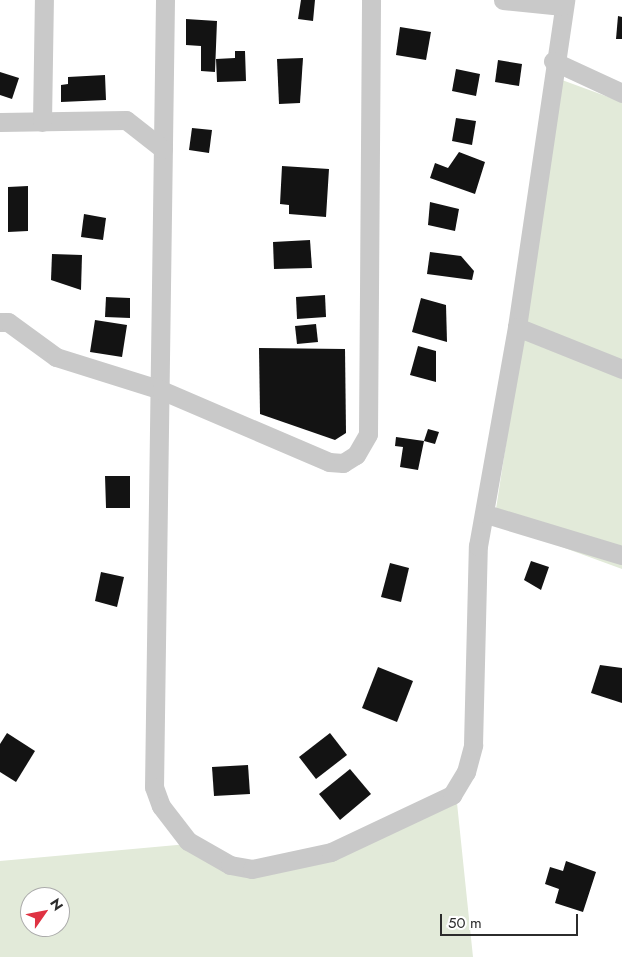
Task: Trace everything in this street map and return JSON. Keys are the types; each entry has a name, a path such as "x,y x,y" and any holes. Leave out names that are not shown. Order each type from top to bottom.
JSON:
{"street":[{"path":"42,122 44,0"},
{"path":"165,0 154,787 161,806 188,841 230,865 272,867 331,852 452,795 461,786 473,745 476,569 517,327 553,61 564,3 503,0"},
{"path":"0,322 8,322 56,357 161,390 329,462 343,463 363,446 368,434 371,0"},
{"path":"553,61 622,93"},
{"path":"0,122 126,120 163,149"},
{"path":"517,327 622,369"},
{"path":"486,514 622,555"}],"green space":[{"path":"562,80 622,102 622,569 494,522"},
{"path":"457,803 473,957 0,957 0,861 188,844 231,868 331,854"}],"building":[{"path":"301,0 315,0 313,21 298,19"},
{"path":"618,16 622,17 622,39 616,39"},
{"path":"186,19 217,21 215,72 201,71 201,46 186,45"},
{"path":"400,27 431,32 426,60 396,55"},
{"path":"235,51 245,51 246,81 217,82 216,59 235,58"},
{"path":"303,58 300,103 279,104 277,59"},
{"path":"498,60 522,64 519,86 495,82"},
{"path":"456,69 480,74 476,96 452,91"},
{"path":"0,72 19,78 12,99 0,95"},
{"path":"105,75 106,100 61,102 61,85 68,84 68,77"},
{"path":"456,118 476,121 472,145 452,141"},
{"path":"192,128 212,130 209,153 189,150"},
{"path":"459,152 485,162 475,194 430,178 435,163 448,168"},
{"path":"282,166 329,169 326,217 289,214 289,205 280,204"},
{"path":"28,186 28,231 8,232 8,187"},
{"path":"430,202 459,209 455,231 428,225"},
{"path":"84,214 106,218 103,240 81,237"},
{"path":"310,240 312,268 274,269 273,242"},
{"path":"430,252 461,256 474,271 472,280 427,274"},
{"path":"52,254 82,255 81,290 51,280"},
{"path":"325,295 326,317 297,319 296,297"},
{"path":"106,297 130,298 130,318 105,317"},
{"path":"421,298 446,305 447,342 412,332"},
{"path":"95,320 127,325 122,357 90,352"},
{"path":"316,324 318,342 297,344 295,326"},
{"path":"418,346 436,351 436,382 410,375"},
{"path":"259,348 345,349 346,433 335,440 260,414"},
{"path":"428,429 439,432 435,444 424,441"},
{"path":"396,437 424,441 418,470 400,467 403,447 395,446"},
{"path":"105,476 130,476 130,508 106,508"},
{"path":"531,561 549,567 541,590 524,580"},
{"path":"390,563 409,568 401,602 381,597"},
{"path":"101,572 124,577 117,607 95,601"},
{"path":"600,665 622,668 622,703 591,693"},
{"path":"378,667 413,681 397,722 362,708"},
{"path":"7,733 35,751 16,782 0,772 0,744"},
{"path":"330,733 347,755 316,779 299,757"},
{"path":"248,765 250,794 214,796 212,767"},
{"path":"350,769 371,794 340,820 319,794"},
{"path":"566,861 596,872 583,912 555,903 559,889 545,884 550,867 563,871"}]}
